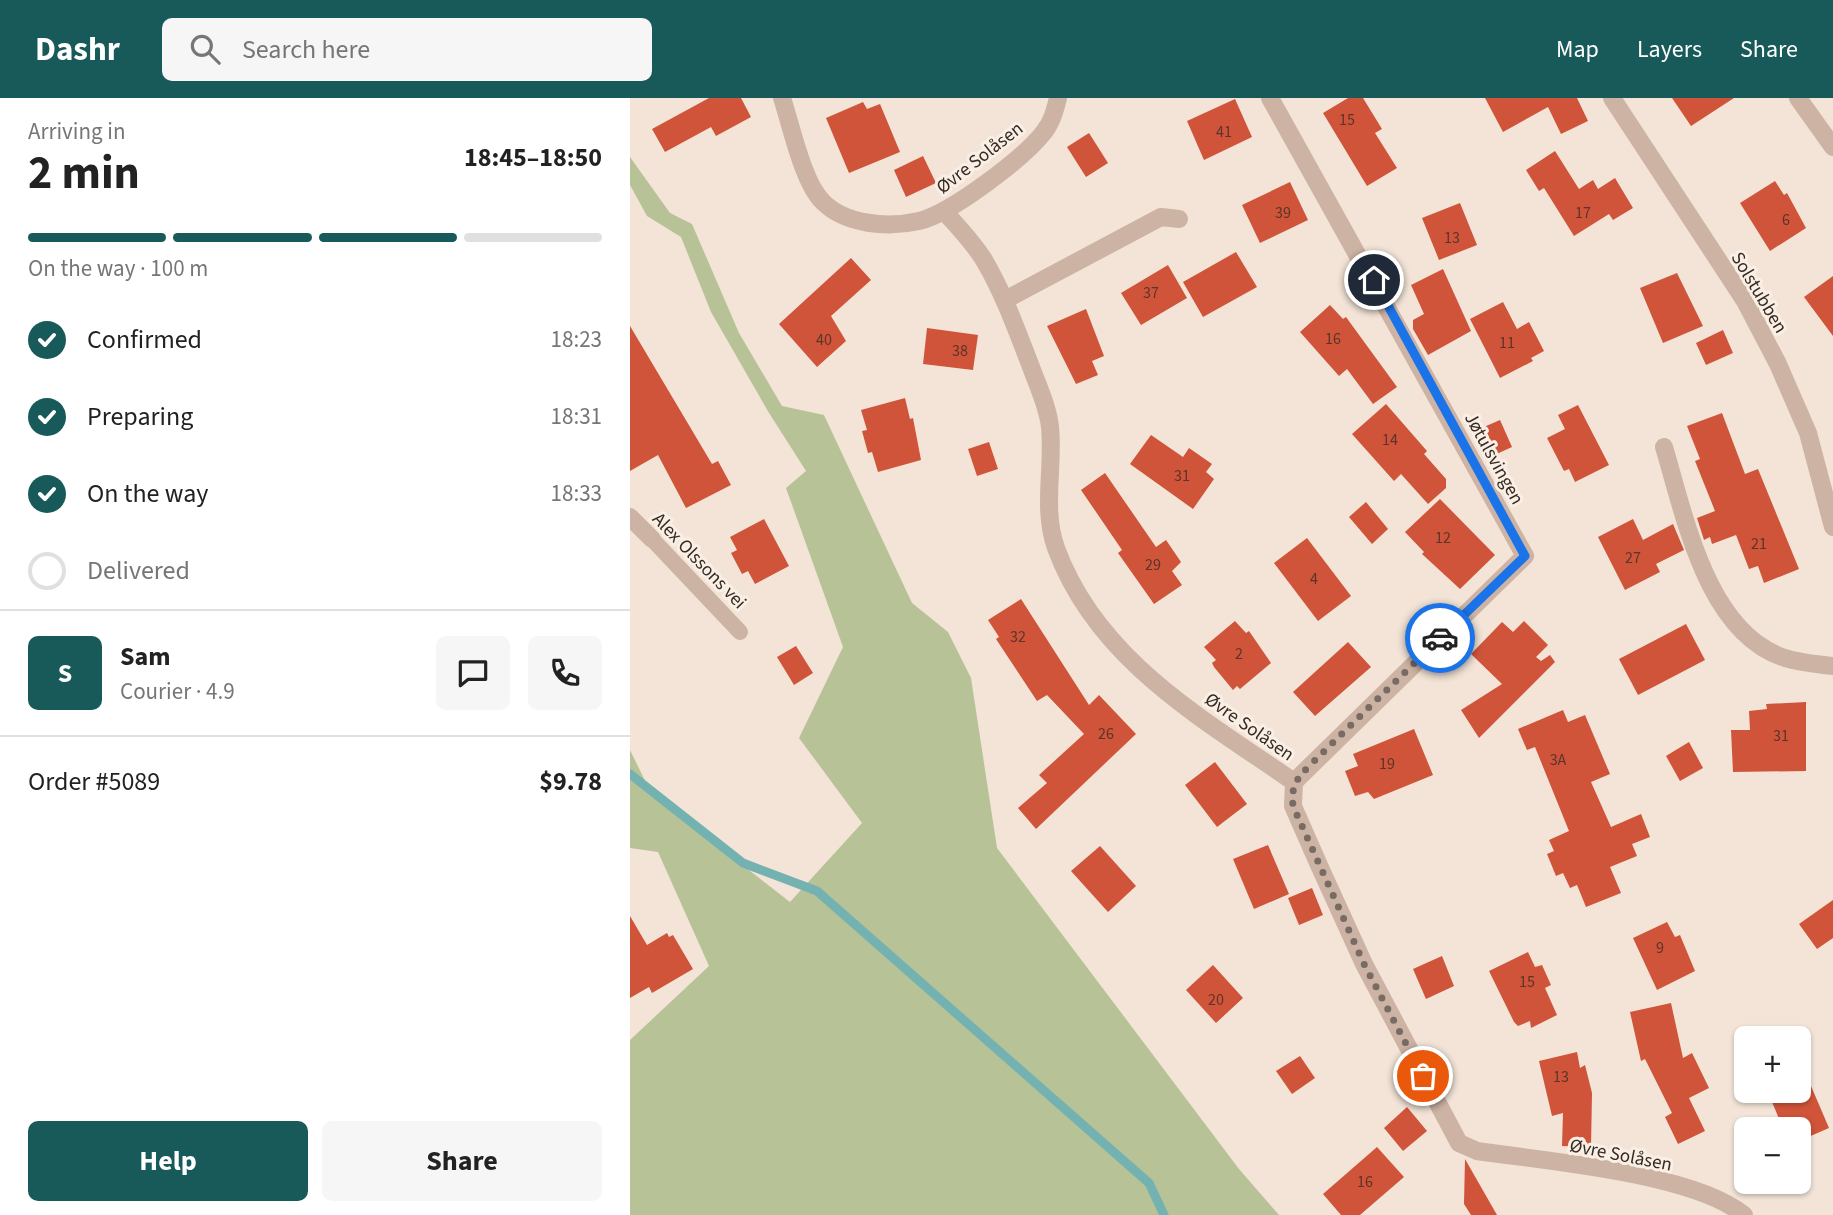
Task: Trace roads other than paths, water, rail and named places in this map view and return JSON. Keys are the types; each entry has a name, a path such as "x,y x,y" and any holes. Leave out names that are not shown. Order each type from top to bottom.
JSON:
{"street":[{"name":"Øvre Solåsen","path":"782,98 815,192 833,211 852,220 900,224 919,221 944,211 1034,143 1050,122 1058,98"},
{"name":"Jøtulsvingen","path":"1270,98 1525,556 1294,782"},
{"name":"Solstubben","path":"1612,98 1745,301 1778,364 1808,433 1833,527"},
{"path":"1798,98 1833,147"},
{"name":"Øvre Solåsen","path":"944,211 975,247 1005,300 1050,420 1052,449 1049,522 1061,559 1083,599 1110,639 1150,681 1294,782 1293,806 1358,952 1459,1143 1477,1151 1641,1176 1697,1192 1735,1208 1744,1215"},
{"path":"1005,300 1161,217 1179,219"},
{"path":"1664,447 1692,542 1732,622 1756,644 1785,658 1833,666"},
{"name":"Alex Olssons vei","path":"630,517 652,539"}],"lane":[{"name":"Alex Olssons vei","path":"652,539 740,632"}],"waterway":[{"path":"630,774 743,863 817,891 1149,1183 1164,1215"}]}
